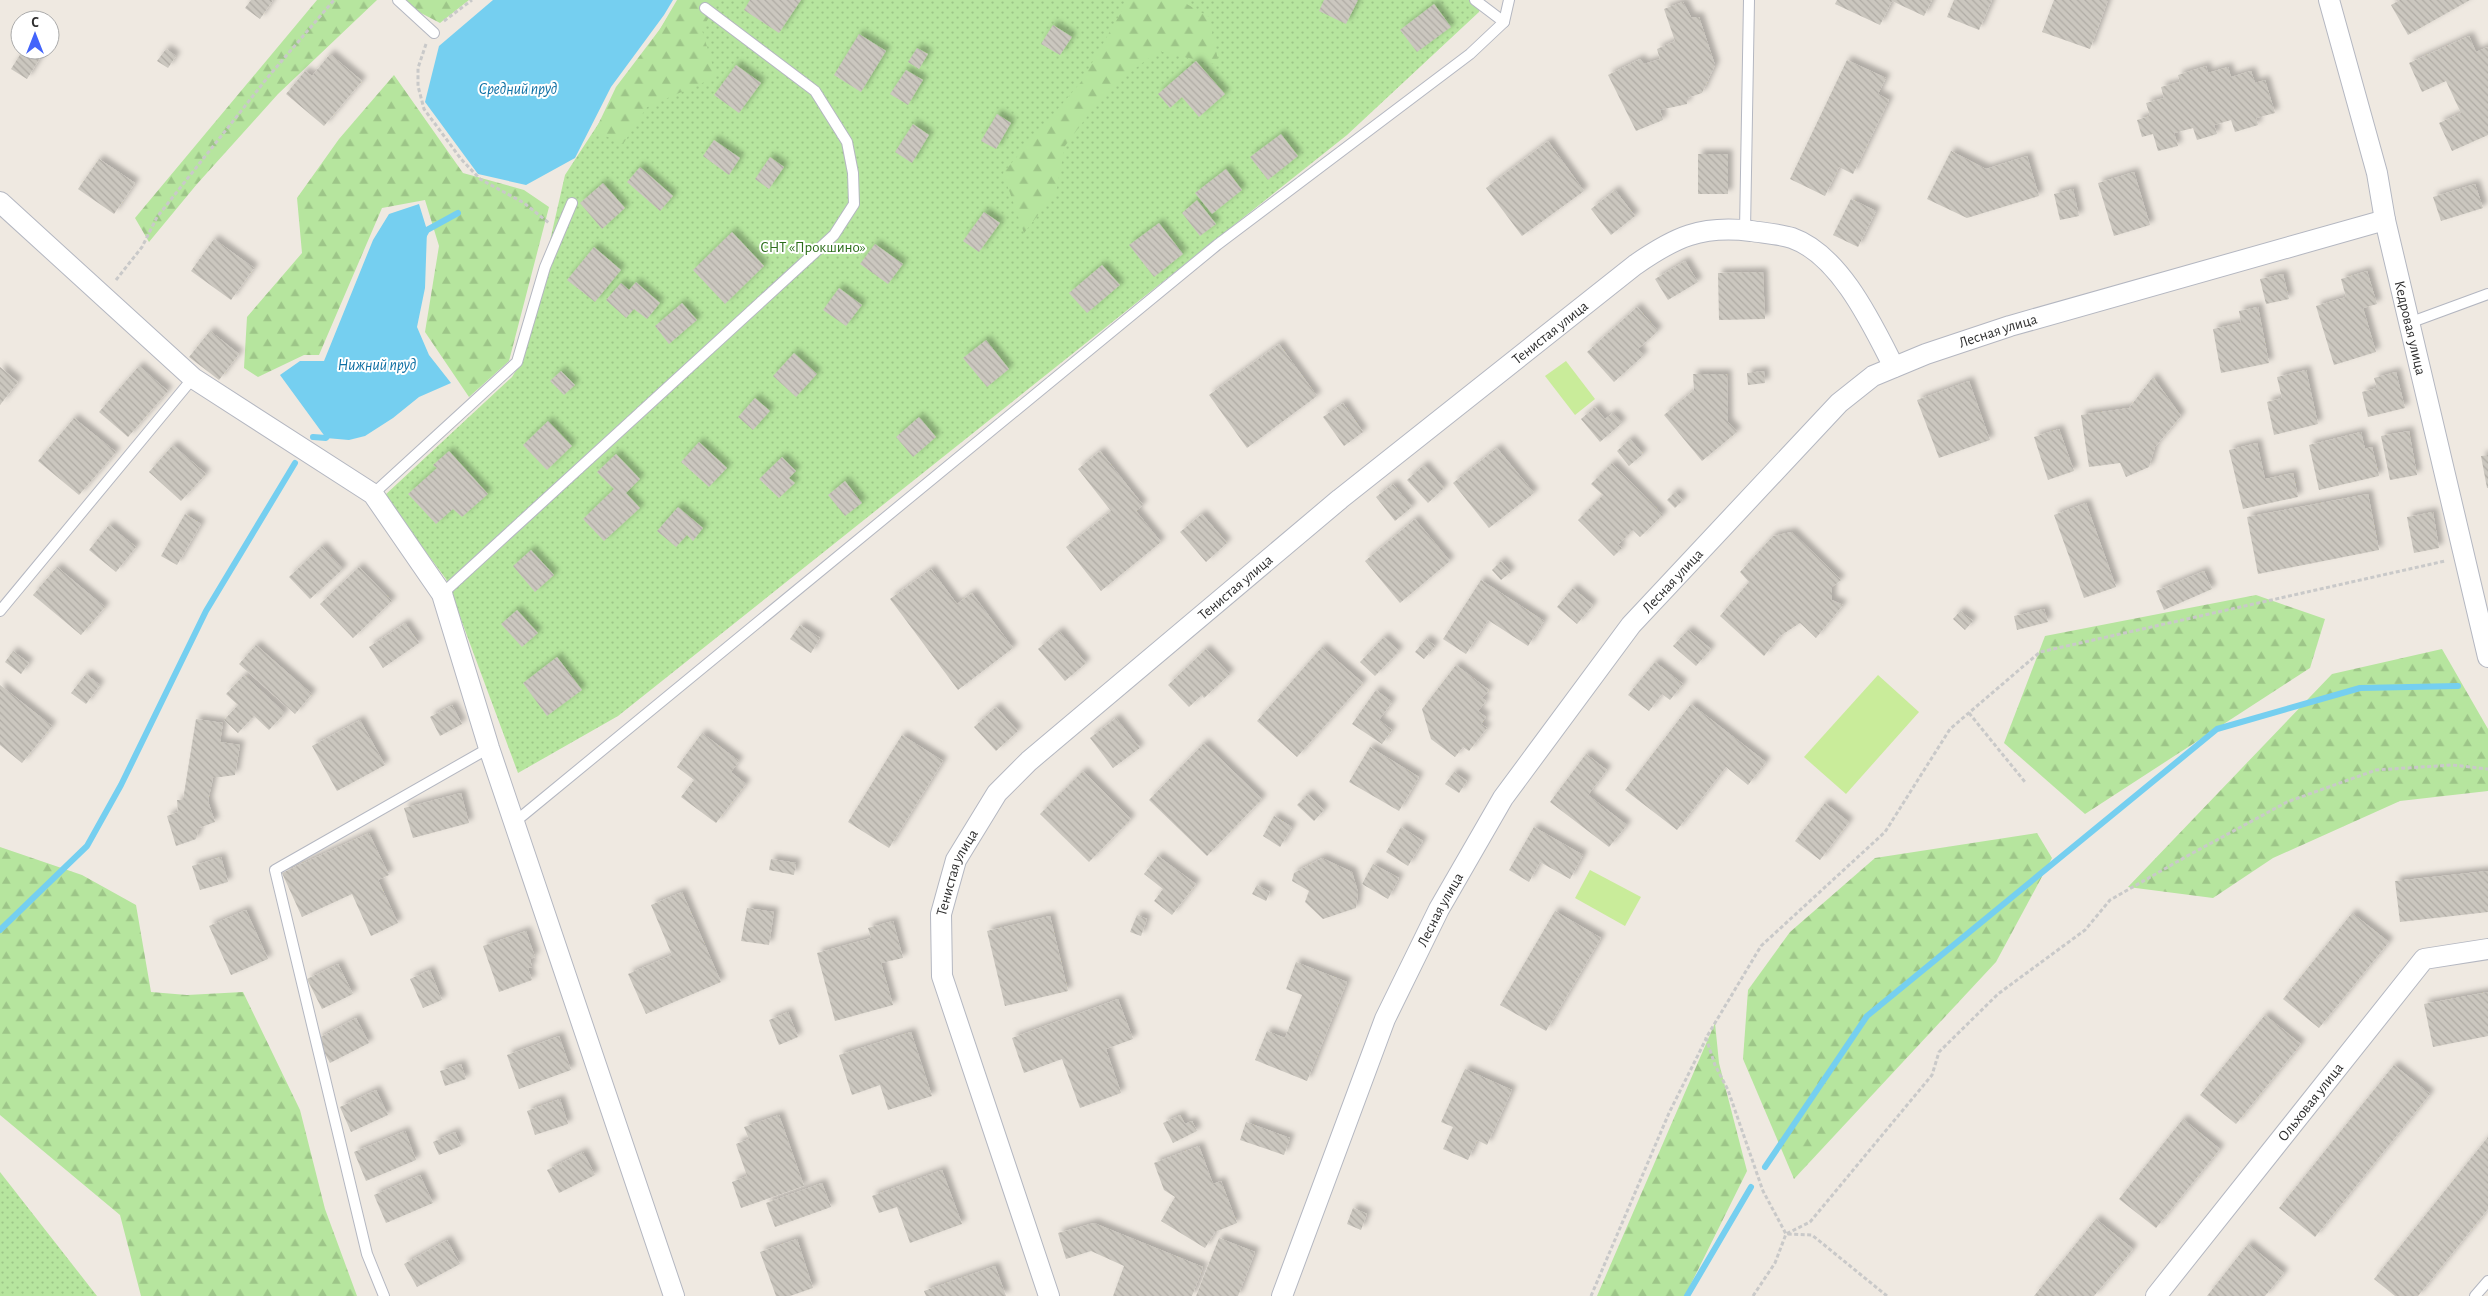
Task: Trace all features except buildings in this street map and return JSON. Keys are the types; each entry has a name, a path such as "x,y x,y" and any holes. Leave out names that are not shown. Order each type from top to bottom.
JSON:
{"street":[{"name":"Кедровая улица","path":"2328,0 2377,173 2385,220 2488,657"},
{"path":"0,202 193,378 373,494 442,594 489,748 516,821 674,1296"},
{"name":"Лесная улица","path":"1282,1296 1385,1019 1439,909 1504,798 1632,625 1839,403 1873,376 2010,326 2385,220"},
{"name":"Тенистая улица","path":"1049,1296 942,976 942,914 956,860 997,793 1029,760 1332,505 1635,265 1665,244 1699,231 1744,230 1793,238 1822,257 1849,286 1868,317 1894,367"},
{"name":"Ольховая улица","path":"2156,1296 2424,959 2488,949"}],"lane":[{"path":"398,0 432,32"},
{"path":"1475,0 1504,22"},
{"path":"516,821 1209,252 1470,54 1504,22 1509,0"},
{"path":"1744,230 1749,0"},
{"path":"442,594 834,235 854,204 853,173 847,142 815,91 705,8"},
{"path":"373,494 517,362 545,267 572,203"},
{"path":"2409,322 2488,294"},
{"path":"0,611 193,378"},
{"path":"384,1296 367,1254 275,870 489,748"},
{"path":"2475,1296 2488,1280"}],"path":[{"path":"104,296 142,248 157,217 268,77 334,0"},
{"path":"472,0 432,32 418,68 418,86 424,109 460,158 480,180 524,203 560,232"},
{"path":"1591,1296 1669,1113 1706,1038 1761,946 1886,832 1950,729 2040,652 2465,557"},
{"path":"1968,713 2024,782"},
{"path":"1753,1296 1775,1263 1786,1234 1810,1222 1932,1075 1939,1052 1998,994 2085,930 2110,900 2287,802 2376,770 2452,766 2488,769"},
{"path":"1706,1038 1715,1065 1728,1090 1763,1191 1786,1234"},
{"path":"1786,1234 1812,1235 1887,1296"}],"green space":[{"path":"317,0 377,0 278,94 197,184 149,242 135,218"},
{"path":"396,0 469,0 440,23"},
{"path":"677,0 718,0 702,30 716,77 647,107 623,144 595,131 616,87 660,29"},
{"name":"СНТ «Прокшино»","path":"679,0 1482,0 1479,12 1347,135 618,716 518,773 446,579 384,496 512,377 523,359 565,175"},
{"path":"1128,0 1186,0 1185,3 1209,17 1219,65 1158,51 1107,90 1065,146 1056,192 1024,233 1003,173 1081,82"},
{"path":"394,75 463,173 524,190 549,207 509,361 469,397 425,332 439,246 425,200 382,208 319,355 304,355 258,377 244,368 247,317 302,253 297,198 339,139"},
{"path":"1566,361 1595,399 1575,415 1545,376"},
{"path":"2256,595 2325,619 2310,668 2085,814 2004,743 2045,636"},
{"path":"2442,649 2488,729 2488,791 2400,801 2273,858 2213,898 2128,887 2332,674"},
{"path":"1878,675 1919,712 1846,794 1804,757"},
{"path":"2037,833 2052,858 1996,962 1794,1179 1743,1059 1748,990 1790,932 1875,858"},
{"path":"0,847 82,875 136,905 151,992 187,995 243,992 300,1110 325,1209 357,1296 141,1296 120,1215 0,1115"},
{"path":"1590,870 1641,897 1625,926 1575,898"},
{"path":"1715,1023 1719,1063 1747,1171 1685,1296 1597,1296"},
{"path":"0,1172 97,1296 0,1296"}],"water":[{"name":"Средний пруд","path":"493,0 673,0 611,87 575,158 526,185 478,174 425,102 439,46"},
{"name":"Нижний пруд","path":"419,204 427,230 425,288 417,327 429,355 451,383 419,397 393,418 365,436 349,440 326,438 280,375 300,361 324,361 373,240 389,214"}],"waterway":[{"path":"423,237 427,230 458,213"},
{"path":"313,437 326,438 330,433"},
{"path":"0,930 87,846 121,785 206,611 295,463"},
{"path":"1765,1167 1867,1016 2217,729 2360,688 2458,686"},
{"path":"1687,1296 1751,1187"}]}
